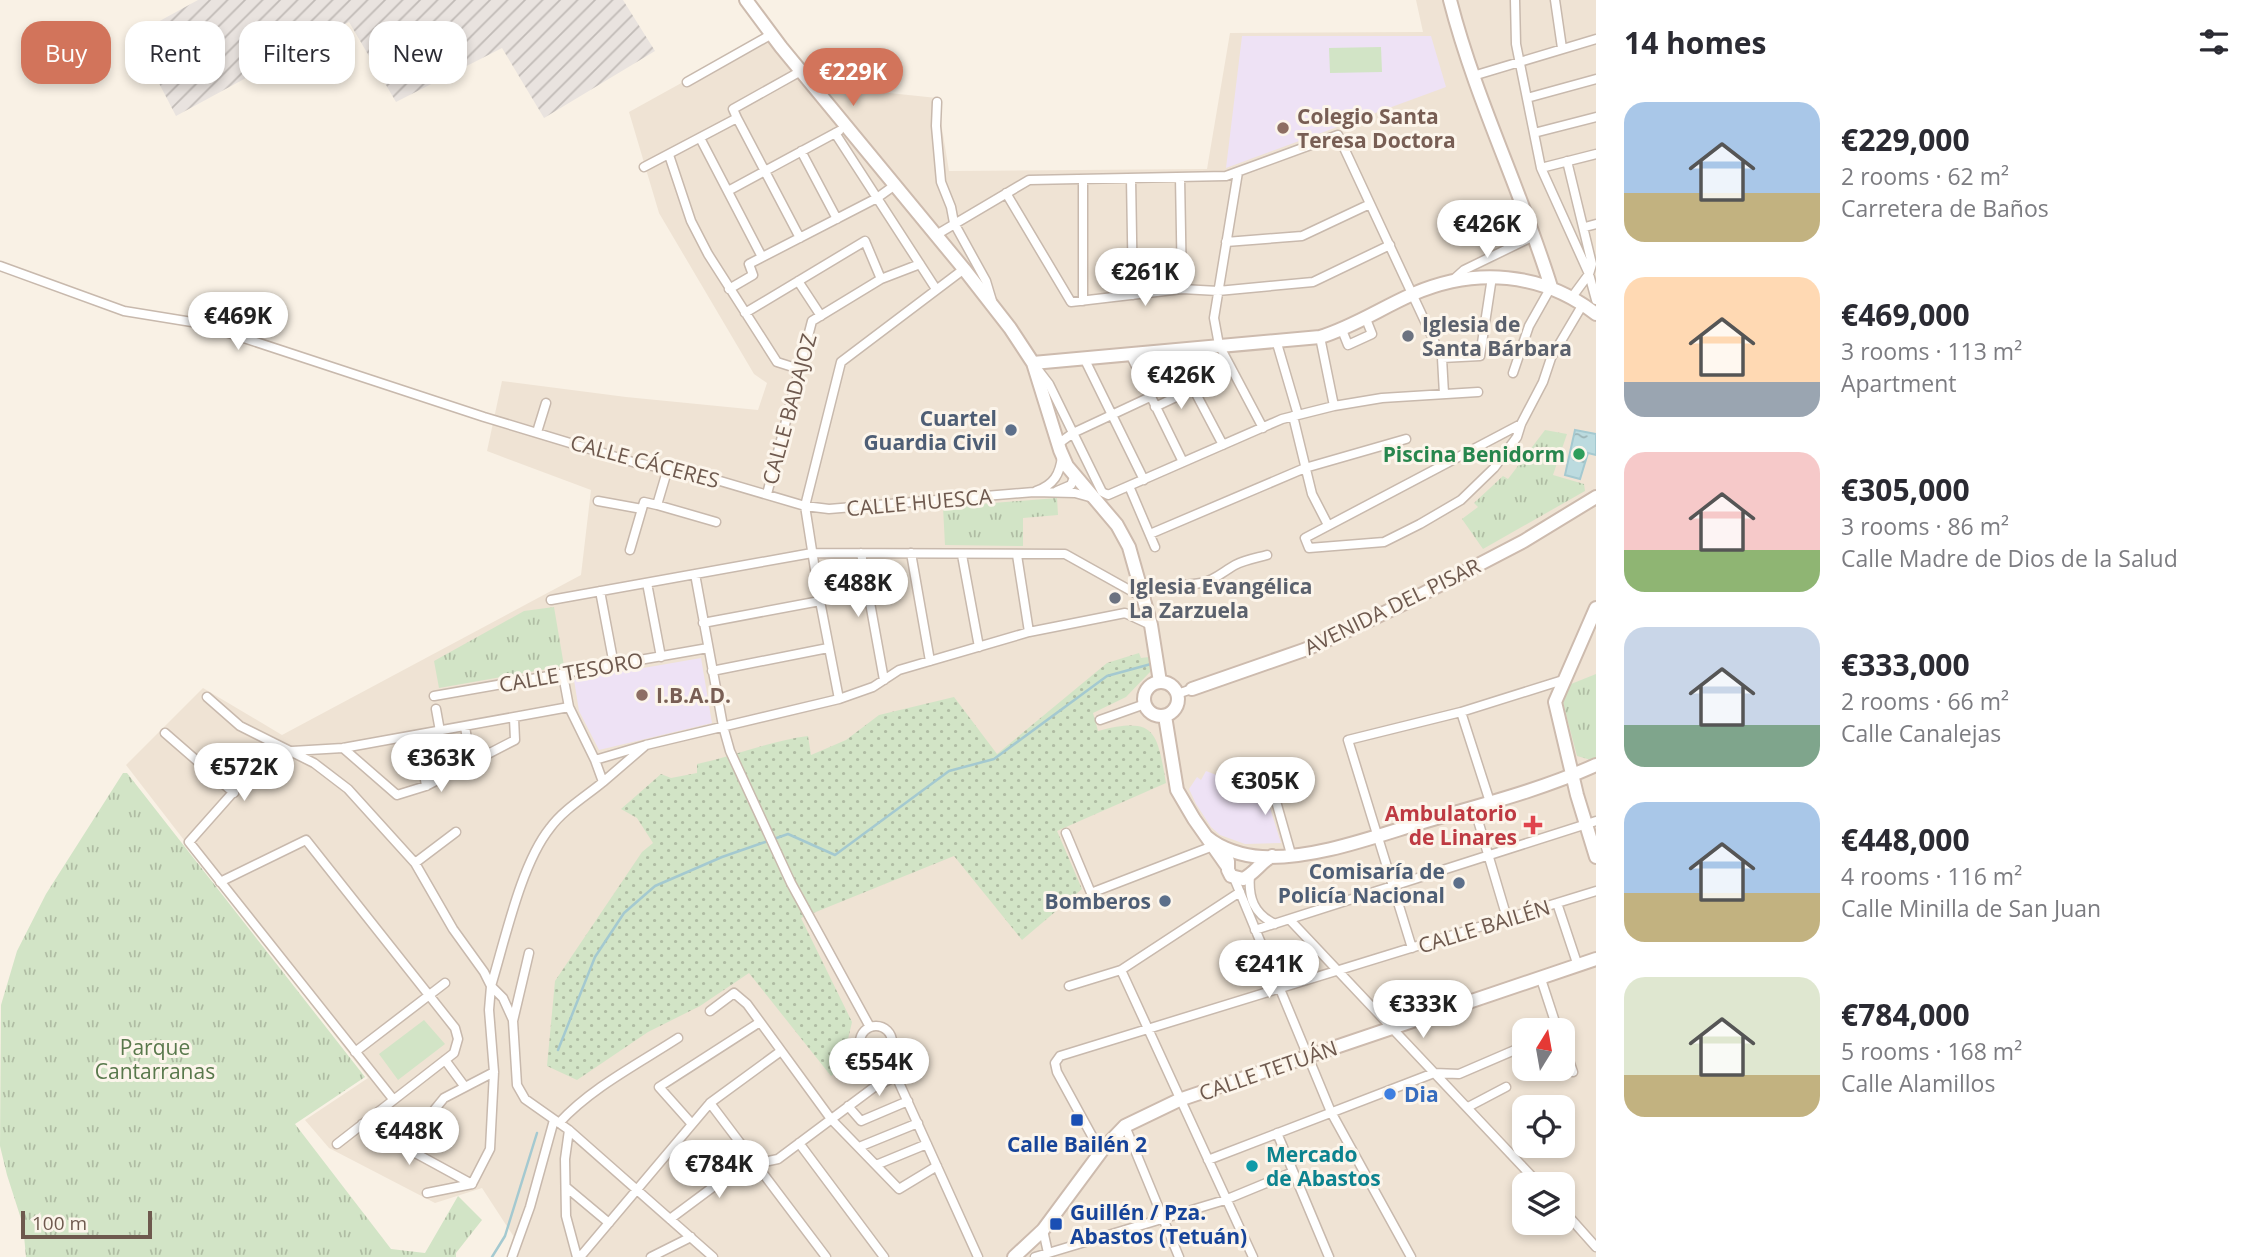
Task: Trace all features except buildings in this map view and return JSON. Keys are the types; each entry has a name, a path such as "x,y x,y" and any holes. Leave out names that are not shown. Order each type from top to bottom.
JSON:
{"street":[{"path":"746,0 964,269 1049,384 1129,547 1151,625 1160,682"},
{"path":"1450,0 1473,76 1551,287 1529,326 1513,373"},
{"path":"1515,0 1514,28 1541,168 1593,273 1584,300"},
{"path":"1555,0 1562,48"},
{"path":"687,82 772,34"},
{"path":"1473,76 1596,39"},
{"path":"800,238 733,109 801,71"},
{"path":"1527,98 1596,79"},
{"path":"937,102 936,126 941,182 954,223 985,281 994,308"},
{"path":"1534,133 1596,117"},
{"path":"644,167 737,118"},
{"path":"728,191 847,127"},
{"path":"835,133 936,289"},
{"path":"936,235 1029,180 1226,176 1338,135 1442,358 1444,394"},
{"path":"700,138 762,257"},
{"path":"801,151 837,219"},
{"path":"1541,168 1596,154"},
{"path":"669,155 691,221 729,289 777,362 799,369"},
{"path":"1521,424 1328,525 1306,538 1309,548 1384,542 1420,524 1461,500 1494,468 1517,438 1551,358 1584,300 1593,273 1585,227 1567,161"},
{"path":"1238,172 1214,317 1219,345 1263,428"},
{"path":"1180,177 1182,289"},
{"path":"1083,178 1083,301"},
{"path":"1131,178 1133,295"},
{"path":"729,289 753,275 749,264 877,198 895,185"},
{"path":"1006,193 1071,302 1182,289 1218,291 1313,282 1390,246"},
{"path":"1226,242 1302,236 1370,204"},
{"path":"1585,227 1596,224"},
{"path":"1452,282 1464,270 1534,236"},
{"path":"745,313 865,241 881,279"},
{"path":"1522,279 1535,276 1542,269 1543,261"},
{"name":"CALLE BADAJOZ","path":"767,495 812,321 881,279 920,264"},
{"name":"CALLE CÁCERES","path":"0,265 124,311 198,323 484,417 636,463 693,473 805,506"},
{"path":"839,699 805,506 841,362 964,269"},
{"path":"1033,363 1320,337 1342,330 1413,295 1452,282 1492,277 1522,279 1551,287 1584,300 1596,314"},
{"path":"1442,358 1480,356 1492,277"},
{"path":"798,281 821,316"},
{"path":"1320,337 1334,406"},
{"path":"1276,340 1312,494 1328,525"},
{"path":"1172,350 1223,445"},
{"path":"1057,476 1060,449 1073,433 1150,397 1172,350"},
{"path":"1130,354 1183,463"},
{"path":"1084,358 1144,480"},
{"path":"1033,363 1060,449 1074,474 1104,500"},
{"path":"1156,407 1193,389"},
{"path":"1104,500 1129,486 1295,416 1382,398 1478,392"},
{"path":"537,432 546,403"},
{"path":"1150,534 1305,468 1406,439"},
{"path":"657,506 668,468"},
{"path":"1034,492 1046,487 1057,476 1074,474"},
{"path":"1048,493 1069,486 1074,474"},
{"path":"1129,486 1155,547"},
{"name":"CALLE HUESCA","path":"805,506 828,509 1034,492 1085,495 1104,500"},
{"name":"AVENIDA DEL PISAR","path":"1177,694 1334,637 1524,541 1596,497"},
{"path":"598,500 642,509"},
{"path":"630,550 644,502 716,522"},
{"path":"551,600 812,554 1065,554 1142,597"},
{"path":"862,554 884,680"},
{"path":"911,554 930,661"},
{"path":"962,555 979,647"},
{"path":"1017,555 1029,632"},
{"path":"1142,597 1150,590 1203,583 1228,571 1232,566 1266,555"},
{"path":"695,574 712,671 730,751 791,883 870,1027"},
{"path":"648,583 660,657"},
{"path":"600,591 614,665"},
{"path":"704,623 820,601"},
{"path":"1596,608 1555,702 1573,775 1591,823 1596,857"},
{"path":"595,760 646,745 839,699 873,687 899,670 1029,632 1125,613 1151,625"},
{"name":"CALLE TESORO","path":"434,695 708,648"},
{"path":"712,671 828,648"},
{"path":"563,674 569,707 603,782"},
{"path":"1412,948 1348,740 1461,712 1563,680"},
{"path":"1160,682 1170,684 1177,694 1175,709 1165,716 1152,713 1146,705 1145,696 1148,689 1160,682"},
{"path":"207,697 240,726 314,764 348,789 415,863 453,929 491,986 503,998 513,1021"},
{"path":"1100,720 1146,705"},
{"path":"290,751 343,748 569,707"},
{"path":"436,709 440,731"},
{"path":"1461,712 1490,802"},
{"path":"1165,716 1177,790 1231,872 1331,1112 1411,1257"},
{"path":"343,748 397,795 426,786 515,740 514,718"},
{"path":"464,727 471,762"},
{"path":"165,733 234,793"},
{"path":"418,735 426,786"},
{"path":"272,742 259,763 189,842 393,1099"},
{"path":"428,1193 472,1184 491,1149 494,1072 489,1010 491,986 511,916 537,848 551,826 646,745"},
{"path":"1231,872 1232,856 1272,856 1327,850 1490,802 1596,765"},
{"path":"1268,773 1291,854"},
{"path":"1474,807 1507,918"},
{"path":"1255,930 1591,823"},
{"path":"415,863 456,832"},
{"path":"1066,833 1091,893 1210,841 1243,854 1253,862 1248,891 1260,917 1275,924"},
{"path":"220,882 306,841 455,1028 458,1039 454,1053 337,1144"},
{"path":"1231,872 1243,879 1272,856"},
{"name":"CALLE BAILÉN","path":"1102,1149 1057,1072 1055,1063 1060,1056 1596,891"},
{"path":"1069,986 1121,970 1240,892"},
{"path":"1557,903 1578,966"},
{"path":"1290,920 1528,1172"},
{"path":"529,953 513,1021 517,1085 525,1099 569,1130 713,1257"},
{"name":"CALLE TETUÁN","path":"1014,1257 1043,1230 1102,1149 1125,1126 1179,1100 1596,959"},
{"path":"1121,970 1252,1257"},
{"path":"1541,979 1554,1018"},
{"path":"355,1052 445,984"},
{"path":"710,1011 734,993 747,1003 831,1119 899,1189 937,1166"},
{"path":"691,1124 659,1087 760,1022"},
{"path":"870,1027 880,1027 890,1035 891,1047 883,1057 871,1058 861,1050 860,1038 870,1027"},
{"path":"512,1257 556,1121 618,1076 678,1038"},
{"path":"578,1257 710,1103 781,1051"},
{"path":"1208,1160 1434,1073 1459,1074 1512,1051"},
{"path":"883,1057 897,1076 978,1257"},
{"path":"445,1060 465,1087"},
{"path":"411,1152 444,1098 494,1072"},
{"path":"752,1158 764,1162 778,1159 873,1087 897,1076"},
{"path":"1468,1107 1506,1087"},
{"path":"848,1106 861,1121 908,1101"},
{"path":"710,1103 826,1257"},
{"path":"859,1147 918,1123"},
{"path":"362,1124 472,1184"},
{"path":"1125,1126 1179,1257"},
{"path":"569,1130 565,1160 566,1216 578,1257"},
{"path":"1277,1133 1329,1257"},
{"path":"799,1143 884,1257"},
{"path":"876,1165 927,1144"},
{"path":"670,1219 752,1158"},
{"path":"1035,1257 1225,1200 1293,1172"},
{"path":"566,1187 609,1223"},
{"path":"1575,1223 1596,1247"},
{"path":"1043,1230 1048,1253"},
{"path":"651,1257 691,1237"}],"shaded area":[{"path":"198,0 623,0 655,51 544,118 502,48 467,66 467,21 369,21 369,56 355,32 355,21 239,21 239,82 176,116 159,84 225,84 225,21 160,21"},
{"path":"1416,0 1596,0 1596,1257 508,1257 514,1237 482,1188 435,1203 329,1148 305,1120 368,1078 126,765 203,688 282,735 581,575 591,490 487,451 502,381 758,410 767,383 754,374 659,213 629,112 777,30 822,86 937,98 949,171 1207,169 1230,33 1423,32"},
{"name":"Colegio Santa Teresa Doctora","path":"1242,36 1431,36 1446,87 1226,168"},
{"path":"385,84 431,84 396,102"},
{"name":"I.B.A.D.","path":"701,658 712,723 599,750 579,711 574,680"},
{"path":"1206,771 1219,776 1221,774 1235,787 1241,785 1247,791 1260,776 1281,843 1245,844 1220,835 1211,827 1189,789 1197,777 1201,780"}],"green space":[{"path":"1381,47 1382,72 1330,73 1329,48"},
{"path":"1545,430 1567,434 1553,475 1584,484 1585,491 1483,549 1462,519 1478,507 1474,503 1503,476 1508,479"},
{"path":"1057,498 1058,515 1023,518 1023,546 945,545 943,507"},
{"path":"554,607 564,666 439,688 434,661 524,611"},
{"path":"1139,653 1141,658 1149,657 1151,671 1126,697 1093,713 1098,731 1132,726 1143,727 1150,732 1160,751 1166,783 1057,831 1082,889 1022,940 954,856 801,918 852,1022 848,1039 853,1061 831,1076 749,973 700,1006 648,1032 577,1080 547,1066 555,981 642,852 653,843 637,818 621,809 661,774 671,778 697,773 697,764 808,736 811,755 846,740 879,715 954,697 997,754 1107,663"},
{"path":"1596,674 1596,758 1591,760 1577,756 1563,703 1571,684"},
{"name":"Parque Cantarranas","path":"123,773 127,773 365,1077 295,1124 391,1249 425,1253 458,1196 482,1220 456,1253 456,1257 26,1257 23,1225 0,1146 1,1005 17,951 46,894"},
{"path":"424,1020 445,1044 398,1080 379,1054"}],"water":[{"name":"Piscina Benidorm","path":"1575,430 1596,434 1596,455 1588,453 1580,479 1565,475"}],"waterway":[{"path":"558,1050 595,957 624,913 655,886 722,857 788,834 835,855 949,771 994,759 1107,676 1151,664"},
{"path":"492,1257 505,1236 537,1133"}],"place":[{"name":"Colegio Santa Teresa Doctora","path":"1283,128"},
{"name":"Iglesia de Santa Bárbara","path":"1408,336"},
{"name":"Cuartel Guardia Civil","path":"1011,430"},
{"name":"Piscina Benidorm","path":"1579,454"},
{"name":"Iglesia Evangélica La Zarzuela","path":"1115,598"},
{"name":"I.B.A.D.","path":"642,695"},
{"name":"Ambulatorio de Linares","path":"1533,825"},
{"name":"Comisaría de Policía Nacional","path":"1459,883"},
{"name":"Bomberos","path":"1165,901"},
{"name":"Dia","path":"1390,1094"},
{"name":"Calle Bailén 2","path":"1077,1120"},
{"name":"Mercado de Abastos","path":"1252,1166"},
{"name":"Guillén / Pza. Abastos (Tetuán)","path":"1056,1224"}]}
